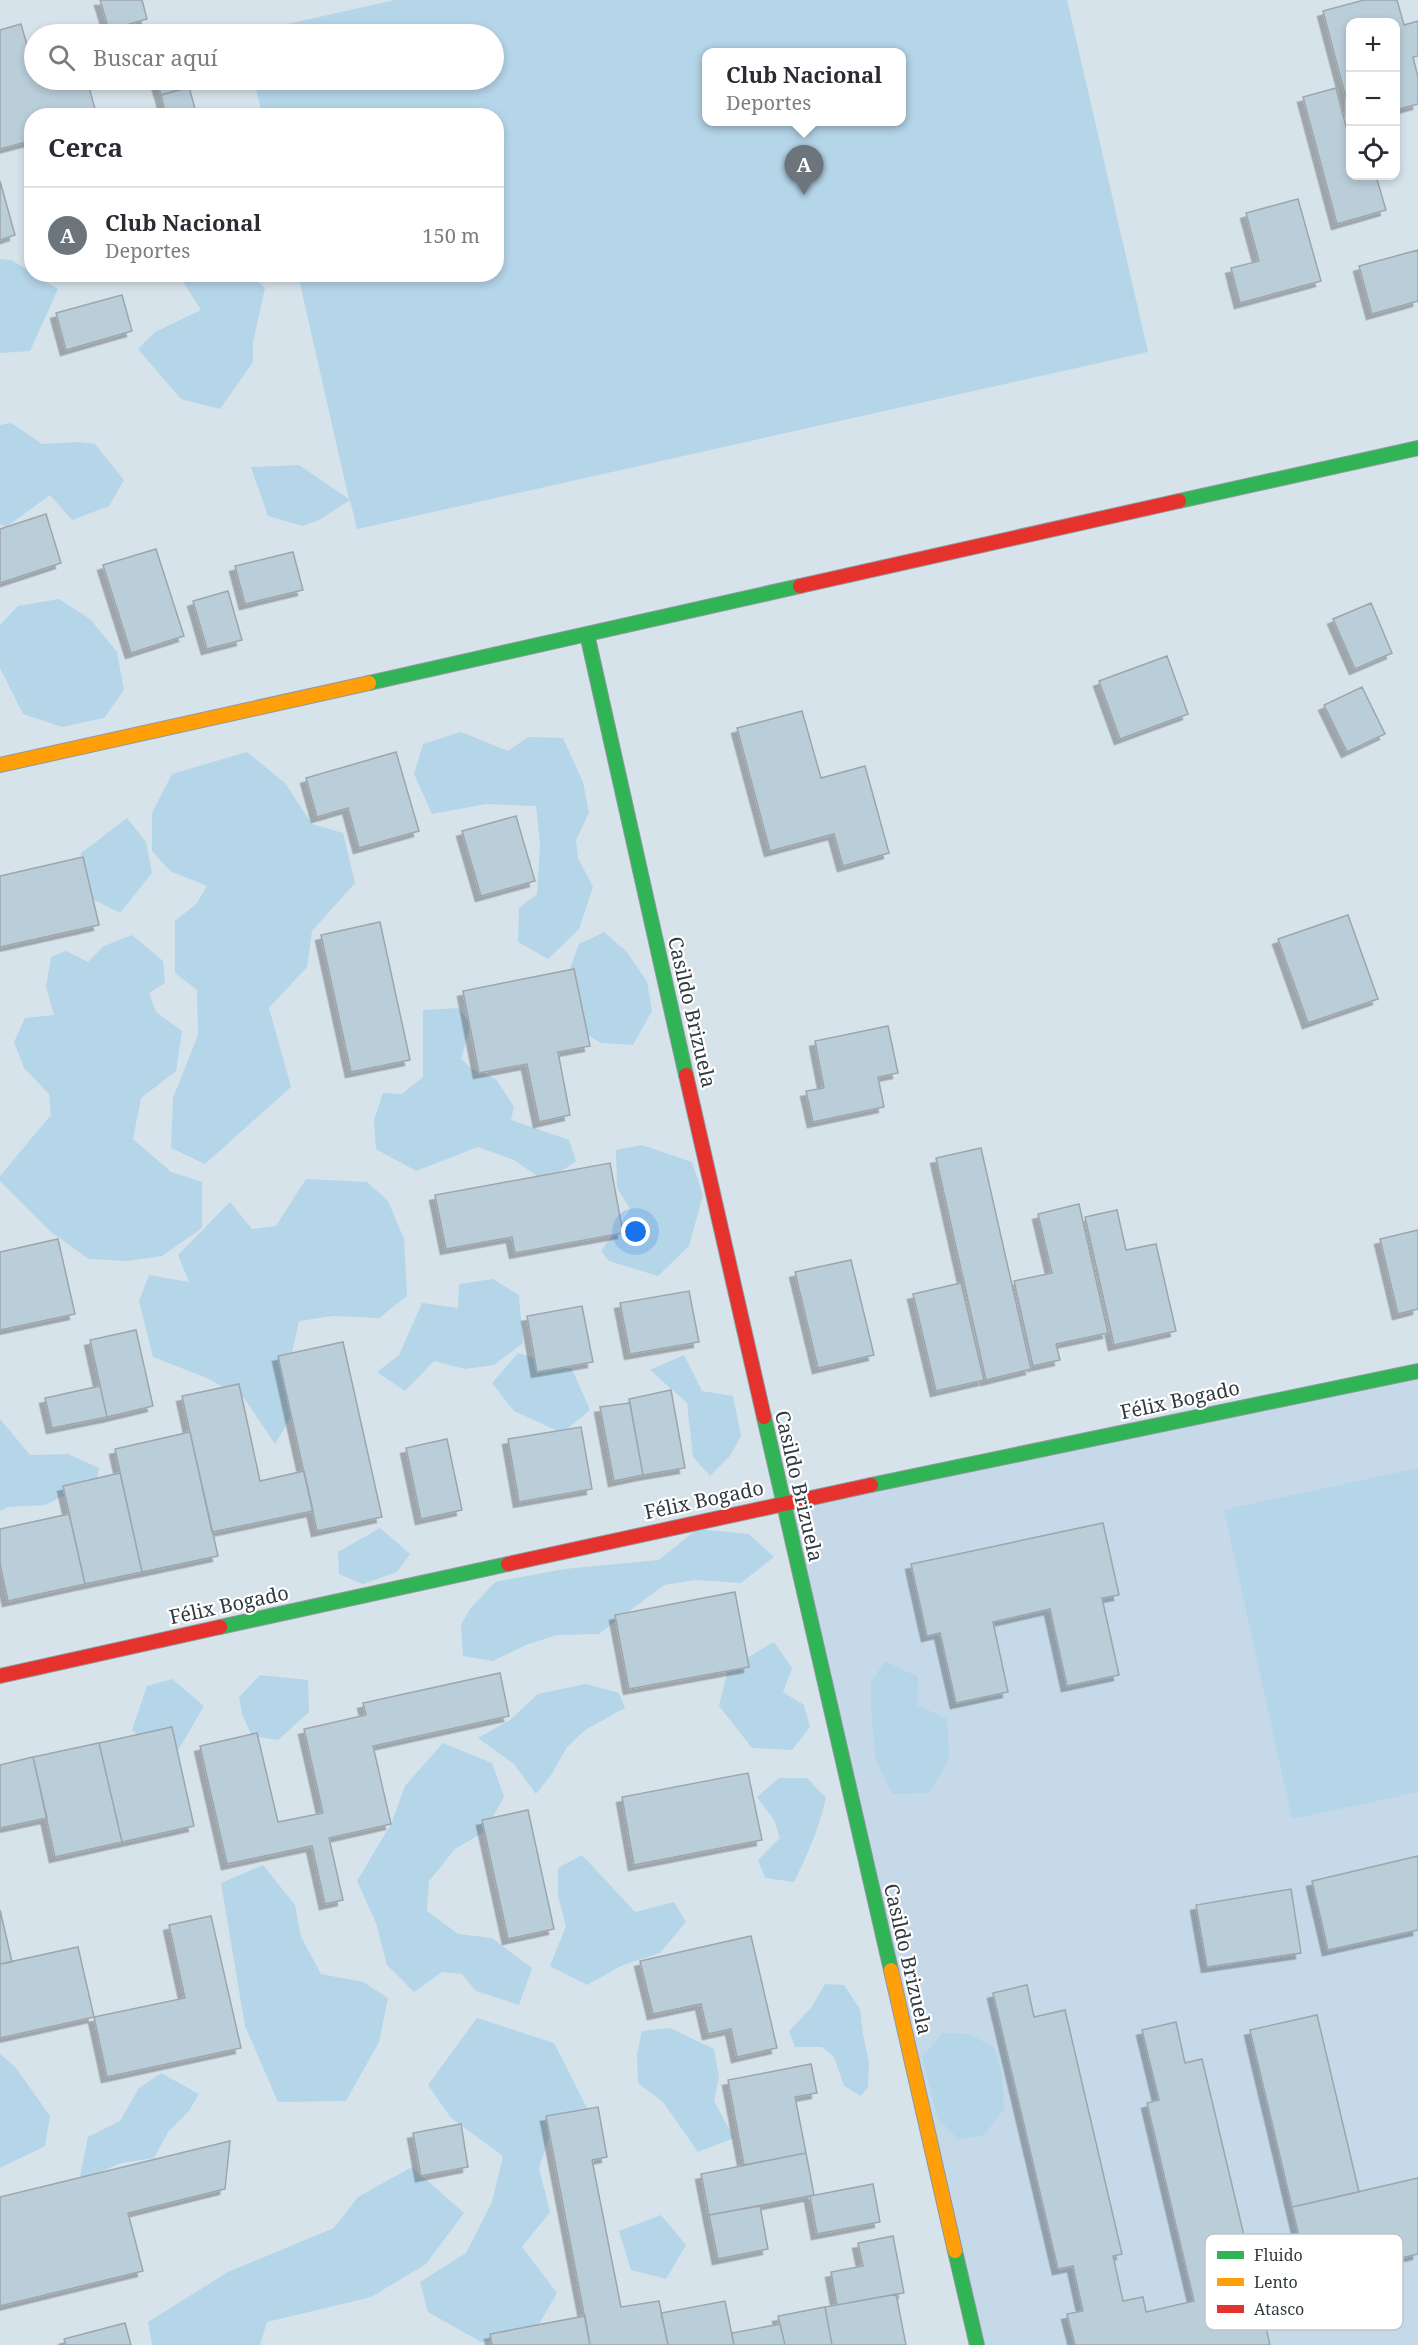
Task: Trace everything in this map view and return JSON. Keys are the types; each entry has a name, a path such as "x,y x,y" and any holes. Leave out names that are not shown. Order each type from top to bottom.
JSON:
{"street":[{"path":"0,765 1418,448"},
{"name":"Casildo Brizuela","path":"587,634 783,1503 977,2345"},
{"name":"Félix Bogado","path":"0,1676 783,1503 1418,1371"}],"shaded area":[{"path":"395,0 1067,0 1148,352 357,529 350,500 319,520 302,526 268,516 251,467 299,465 349,499 300,282 504,282 504,108 260,108 256,90 504,90 504,24 288,24"},
{"path":"0,259 11,260 24,268 24,282 46,282 58,289 30,351 0,353"},
{"path":"183,282 258,282 265,288 253,342 253,362 220,409 181,399 138,349 155,332 201,310"},
{"path":"11,423 42,444 79,442 95,444 124,480 109,506 72,520 50,495 6,527 0,524 0,425"},
{"path":"59,599 90,619 117,652 124,690 104,718 62,727 23,714 0,668 0,625 18,606"},
{"path":"461,732 508,751 528,737 563,738 583,782 589,813 576,840 578,858 593,887 579,929 548,959 518,942 519,908 537,894 540,844 536,806 486,804 432,814 414,774 423,744"},
{"path":"247,752 285,783 312,824 343,833 355,883 312,931 307,967 269,1008 291,1087 205,1164 171,1148 173,1098 198,1035 197,990 175,973 175,921 197,903 207,886 170,871 152,851 152,813 172,774"},
{"path":"127,818 146,842 152,873 120,913 90,898 83,857 80,854"},
{"path":"604,932 627,952 647,982 652,1011 633,1045 601,1043 581,1031 569,971 579,944"},
{"path":"132,935 163,961 165,983 149,993 156,1012 182,1031 176,1071 141,1098 133,1139 171,1172 202,1182 202,1228 162,1256 127,1261 89,1259 51,1232 0,1181 0,1176 51,1115 49,1094 24,1068 14,1042 25,1018 54,1015 46,987 51,957 66,951 88,962 104,946"},
{"path":"458,1008 471,1024 461,1059 472,1069 496,1079 514,1107 511,1120 569,1140 576,1161 546,1182 514,1160 478,1147 416,1171 376,1149 374,1120 383,1093 402,1094 423,1077 423,1010"},
{"path":"642,1145 692,1162 703,1195 689,1246 658,1276 609,1261 601,1251 630,1209 617,1188 616,1150"},
{"path":"306,1179 367,1182 388,1201 404,1239 407,1296 379,1318 333,1316 299,1321 288,1371 292,1415 275,1444 244,1398 207,1378 153,1357 139,1301 149,1275 189,1282 178,1255 230,1202 252,1229 276,1226"},
{"path":"493,1279 519,1295 523,1343 494,1365 465,1369 434,1361 405,1391 377,1372 399,1355 422,1303 458,1308 459,1284"},
{"path":"518,1353 572,1369 590,1410 562,1433 514,1411 492,1383"},
{"path":"684,1355 702,1391 733,1396 741,1436 730,1456 710,1476 693,1457 687,1403 650,1370"},
{"path":"1418,1371 1418,2345 977,2345 783,1503"},
{"path":"0,1419 30,1455 68,1454 99,1468 93,1497 63,1496 45,1505 8,1507 0,1511"},
{"path":"1418,1468 1418,1792 1292,1819 1224,1510"},
{"path":"380,1528 410,1554 397,1572 363,1584 339,1574 338,1552"},
{"path":"697,1529 749,1534 774,1557 741,1583 695,1580 664,1585 599,1634 557,1635 526,1645 493,1661 463,1656 461,1625 470,1609 495,1582 564,1569 659,1560"},
{"path":"774,1642 792,1668 783,1692 804,1705 810,1727 792,1750 752,1748 719,1706 728,1669"},
{"path":"885,1661 918,1677 917,1705 947,1719 949,1759 929,1793 892,1794 876,1761 871,1682"},
{"path":"260,1675 308,1680 309,1712 278,1740 252,1736 242,1714 239,1697"},
{"path":"172,1679 204,1706 172,1761 132,1730 147,1686"},
{"path":"586,1684 619,1693 625,1708 585,1730 567,1747 551,1775 536,1794 514,1764 478,1738 510,1720 538,1694"},
{"path":"443,1743 492,1763 504,1797 484,1832 455,1849 429,1881 427,1911 458,1934 492,1938 532,1968 519,2005 476,1991 462,1974 442,1972 414,1992 387,1965 376,1923 357,1881 391,1824 405,1786"},
{"path":"779,1778 807,1778 826,1798 813,1841 794,1882 765,1878 758,1860 780,1838 774,1820 757,1797"},
{"path":"582,1855 635,1912 674,1902 686,1922 660,1953 623,1965 587,1985 550,1966 566,1926 558,1896 558,1868"},
{"path":"263,1865 295,1905 301,1937 321,1974 363,1982 388,1998 379,2042 346,2101 278,2102 245,2026 221,1883"},
{"path":"825,1984 844,1985 860,2009 869,2063 868,2087 861,2096 844,2086 834,2057 822,2047 795,2047 789,2031 811,2008"},
{"path":"477,2018 554,2043 588,2110 550,2135 539,2168 550,2212 522,2247 557,2293 534,2333 481,2342 428,2312 420,2282 466,2253 492,2202 503,2156 451,2118 428,2085"},
{"path":"670,2028 714,2049 719,2077 714,2101 734,2138 698,2152 663,2102 638,2083 637,2054 642,2031"},
{"path":"943,2033 970,2034 994,2048 1002,2074 1004,2109 984,2135 959,2140 938,2119 922,2057"},
{"path":"0,2054 16,2068 50,2116 45,2146 0,2168"},
{"path":"161,2073 199,2094 189,2111 168,2132 154,2158 121,2163 79,2181 88,2137 120,2121 139,2088"},
{"path":"412,2167 464,2213 426,2264 371,2297 267,2322 260,2345 152,2345 148,2322 228,2272 334,2228 358,2197"},
{"path":"661,2215 686,2245 666,2279 631,2270 619,2231"}],"building":[{"path":"100,0 142,0 147,19 130,24 107,24"},
{"path":"1364,0 1397,0 1404,25 1418,21 1418,56 1413,57 1418,77 1418,104 1400,109 1400,18 1346,18 1346,98 1323,11"},
{"path":"21,24 24,34 24,90 90,90 95,108 24,108 24,143 0,149 0,30"},
{"path":"1336,88 1346,127 1346,180 1377,180 1386,210 1337,224 1303,97"},
{"path":"159,90 180,90 161,95"},
{"path":"178,90 190,90 195,108 164,108 161,95"},
{"path":"0,181 15,235 0,240"},
{"path":"1298,199 1321,281 1240,303 1231,268 1259,261 1246,213"},
{"path":"1418,250 1418,301 1372,314 1359,266"},
{"path":"122,295 132,331 66,350 56,313"},
{"path":"46,514 61,563 0,583 0,529"},
{"path":"156,549 184,636 131,653 103,565"},
{"path":"293,552 303,590 245,604 235,566"},
{"path":"228,591 242,640 207,649 193,601"},
{"path":"1371,603 1392,653 1355,669 1333,619"},
{"path":"1167,656 1188,714 1120,739 1099,681"},
{"path":"1362,687 1385,734 1347,752 1324,705"},
{"path":"802,711 821,778 865,766 889,853 843,866 834,834 770,851 737,728"},
{"path":"396,752 419,831 359,848 348,808 317,817 306,778"},
{"path":"516,816 535,881 481,896 462,831"},
{"path":"83,857 99,925 0,947 0,876"},
{"path":"1348,915 1378,999 1308,1023 1278,939"},
{"path":"380,922 410,1060 351,1072 321,935"},
{"path":"574,969 590,1046 558,1052 570,1115 539,1122 527,1064 479,1073 463,991"},
{"path":"888,1026 898,1073 878,1077 884,1107 813,1122 806,1091 824,1088 815,1041"},
{"path":"981,1148 1031,1369 986,1380 936,1158"},
{"path":"610,1163 623,1233 515,1253 512,1237 446,1249 435,1195"},
{"path":"1079,1204 1108,1333 1056,1344 1060,1360 1033,1366 1014,1281 1052,1273 1038,1214"},
{"path":"1117,1210 1126,1250 1156,1244 1176,1331 1114,1345 1085,1217"},
{"path":"1418,1230 1418,1309 1398,1314 1380,1239"},
{"path":"58,1239 75,1314 0,1330 0,1252"},
{"path":"851,1260 874,1355 818,1368 795,1272"},
{"path":"961,1283 984,1380 936,1391 913,1294"},
{"path":"689,1291 699,1342 630,1354 620,1303"},
{"path":"582,1306 593,1362 537,1372 527,1316"},
{"path":"136,1330 153,1406 107,1417 90,1340"},
{"path":"343,1342 382,1517 317,1531 278,1356"},
{"path":"239,1384 260,1481 304,1471 313,1511 212,1532 182,1396"},
{"path":"100,1386 107,1417 52,1428 45,1398"},
{"path":"671,1390 685,1468 643,1475 629,1399"},
{"path":"630,1403 643,1475 614,1481 600,1407"},
{"path":"581,1427 592,1489 519,1502 508,1439"},
{"path":"190,1432 218,1556 142,1572 115,1449"},
{"path":"447,1439 462,1510 421,1519 406,1448"},
{"path":"120,1473 142,1572 85,1584 63,1486"},
{"path":"69,1514 85,1584 8,1601 0,1564 0,1529"},
{"path":"1103,1523 1119,1595 1102,1598 1119,1675 1067,1686 1050,1609 993,1622 1008,1692 956,1703 940,1633 927,1636 911,1564"},
{"path":"735,1592 749,1667 629,1689 615,1615"},
{"path":"500,1673 509,1716 373,1746 391,1824 329,1838 343,1900 325,1904 312,1846 227,1864 200,1746 257,1733 278,1822 323,1813 304,1729 366,1715 363,1703"},
{"path":"172,1727 194,1826 122,1842 99,1743"},
{"path":"99,1743 122,1842 55,1857 33,1757"},
{"path":"33,1757 47,1818 0,1828 0,1765"},
{"path":"748,1773 762,1840 634,1865 622,1797"},
{"path":"528,1810 554,1929 508,1939 482,1820"},
{"path":"1418,1856 1418,1930 1328,1950 1312,1881"},
{"path":"1291,1889 1301,1953 1207,1967 1196,1905"},
{"path":"0,1910 12,1962 0,1964"},
{"path":"211,1916 241,2048 107,2077 94,2017 185,1998 169,1925"},
{"path":"751,1936 777,2048 737,2057 731,2029 708,2034 701,2004 653,2014 640,1961"},
{"path":"78,1947 94,2017 0,2038 0,1964"},
{"path":"1027,1985 1034,2017 1065,2010 1122,2254 1113,2256 1123,2301 1143,2297 1146,2312 1194,2301 1147,2103 1159,2100 1142,2030 1176,2022 1185,2063 1202,2059 1244,2234 1205,2234 1205,2330 1266,2330 1270,2345 1075,2345 1067,2314 1083,2311 1073,2266 1058,2269 993,1993"},
{"path":"1317,2015 1359,2192 1292,2207 1250,2030"},
{"path":"811,2064 817,2093 795,2097 806,2153 744,2165 728,2080"},
{"path":"598,2107 607,2157 592,2160 621,2307 659,2301 668,2345 590,2345 546,2116"},
{"path":"461,2124 468,2167 421,2176 413,2133"},
{"path":"230,2141 225,2189 128,2213 143,2271 0,2306 0,2197"},
{"path":"806,2153 814,2195 709,2215 701,2174"},
{"path":"1418,2178 1418,2254 1403,2257 1403,2234 1298,2234 1292,2207"},
{"path":"873,2184 880,2222 817,2234 810,2196"},
{"path":"760,2206 768,2249 718,2259 709,2215"},
{"path":"893,2236 904,2293 837,2305 831,2272 863,2266 858,2243"},
{"path":"896,2294 906,2345 832,2345 825,2307"},
{"path":"725,2301 734,2345 668,2345 661,2313"},
{"path":"825,2307 832,2345 785,2345 778,2316"},
{"path":"585,2316 590,2345 492,2345 490,2334"},
{"path":"125,2323 131,2345 66,2345 64,2339"},
{"path":"780,2324 785,2345 734,2345 732,2333"}],"traffic: fast":[{"path":"1179,501 1418,448"},
{"path":"369,683 800,586"},
{"path":"587,634 686,1075"},
{"path":"871,1485 1418,1371"},
{"path":"764,1417 891,1970"},
{"path":"220,1627 508,1564"},
{"path":"955,2251 977,2345"}],"traffic: slow":[{"path":"0,765 369,683"},
{"path":"891,1970 955,2251"}],"traffic: jam":[{"path":"800,586 1179,501"},
{"path":"686,1075 764,1417"},
{"path":"508,1564 871,1485"},
{"path":"0,1676 220,1627"}],"place":[{"name":"Club Nacional","path":"804,195"}]}
